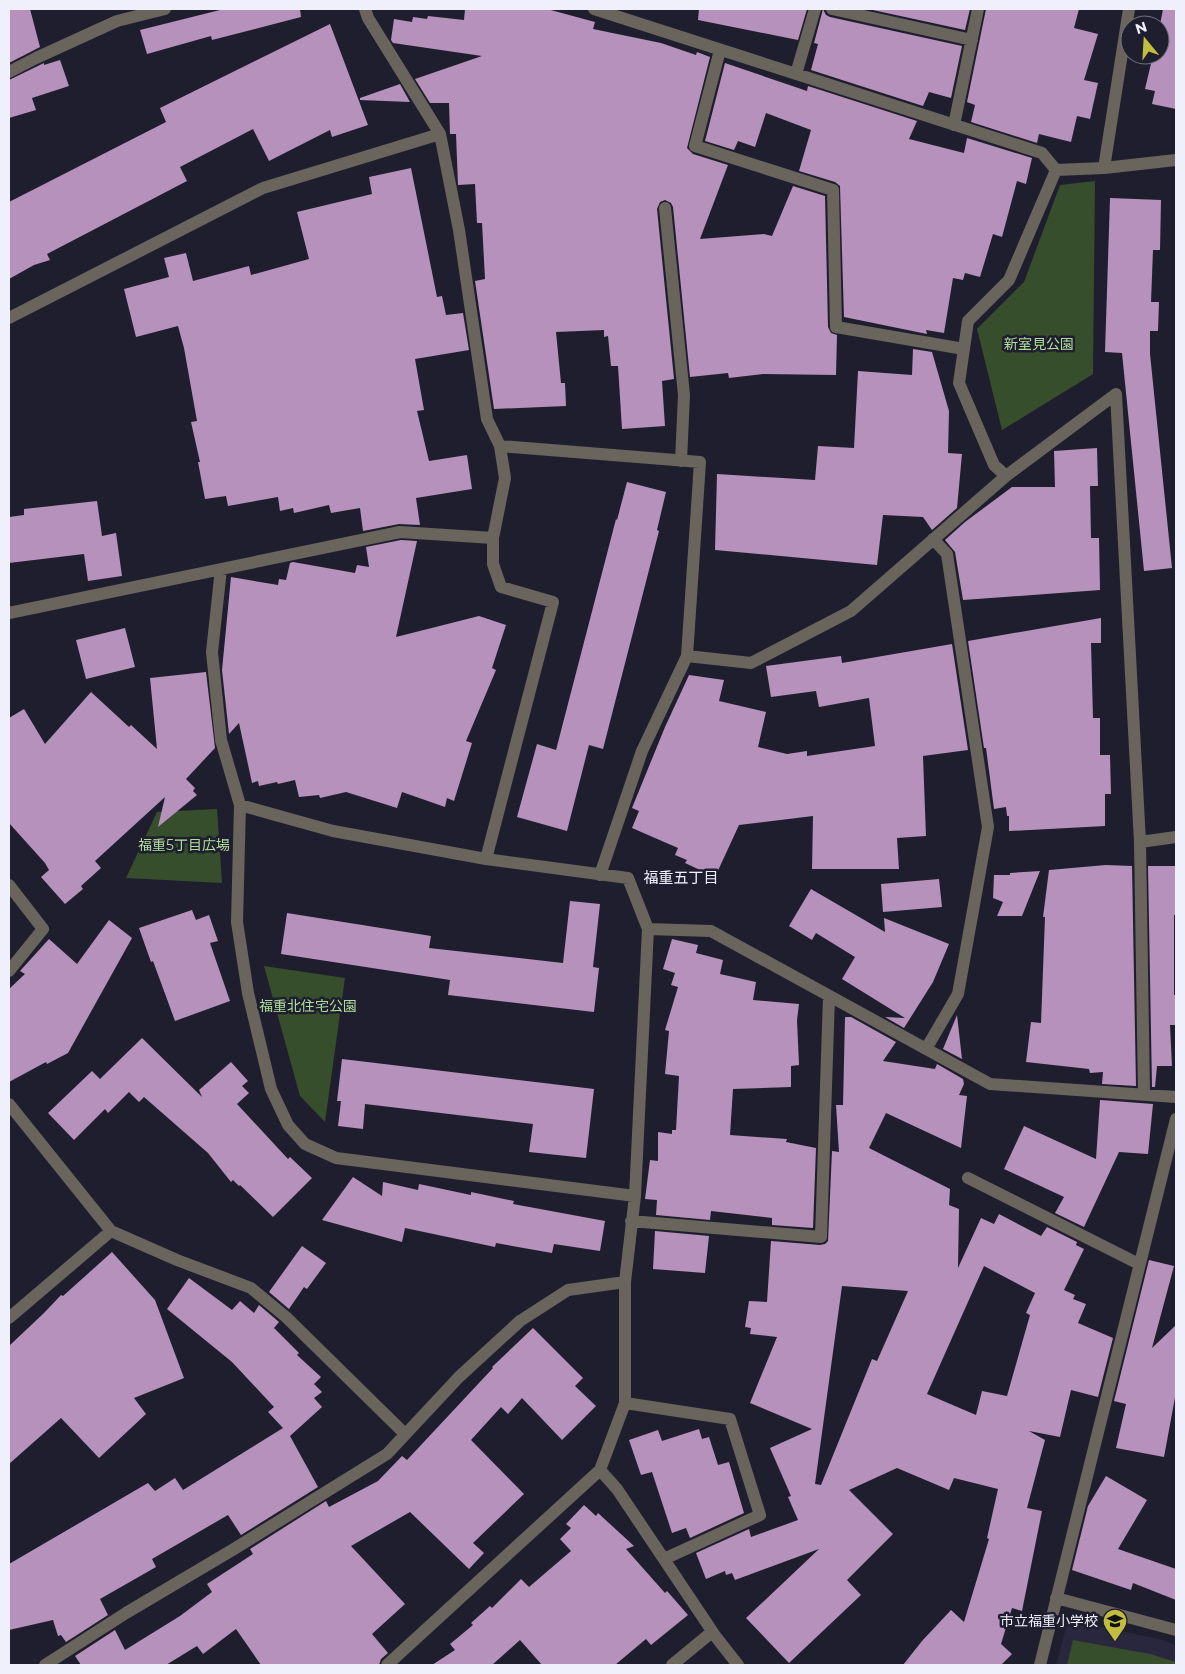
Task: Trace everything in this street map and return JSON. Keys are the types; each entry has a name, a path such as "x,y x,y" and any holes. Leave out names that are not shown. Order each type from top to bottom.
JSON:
{"street":[{"path":"9,72 117,21 165,9"},
{"path":"364,9 440,134 459,230 487,419 500,446 505,478 493,538 493,564 501,587 553,602 486,859"},
{"path":"594,9 1042,154 1056,170"},
{"path":"796,74 816,9"},
{"path":"832,9 972,40"},
{"path":"954,125 978,9"},
{"path":"1104,168 1129,9"},
{"path":"720,50 695,146 834,190 836,326 964,349"},
{"path":"9,318 263,188 440,134"},
{"path":"1056,170 1104,168 1176,160"},
{"path":"1006,476 994,465 959,383 968,321 1009,280 1056,170"},
{"path":"664,208 684,395 681,461"},
{"path":"687,656 750,663 851,611 1006,476 1116,394 1140,842 1144,1095"},
{"path":"500,446 700,462 687,656 642,751 600,876"},
{"path":"9,613 400,532 493,538"},
{"path":"926,1049 958,994 988,827 946,554 933,539"},
{"path":"221,569 212,652 221,740 240,805 236,922 248,993 271,1089 288,1125 306,1144 336,1158 635,1196"},
{"path":"240,805 333,831 486,859 600,876 628,878 648,929 635,1196 625,1282 626,1403 600,1470 387,1665"},
{"path":"1140,842 1176,837"},
{"path":"9,885 43,929 9,971"},
{"path":"648,929 710,931 990,1084 1176,1097"},
{"path":"631,1221 821,1237 829,996"},
{"path":"9,1104 111,1231 177,1260 251,1288 286,1317 404,1433"},
{"path":"1040,1665 1176,1119"},
{"path":"968,1178 1140,1264"},
{"path":"9,1318 111,1231"},
{"path":"45,1665 126,1613 234,1550 387,1454 404,1433 459,1377 520,1322 568,1290 625,1282"},
{"path":"626,1403 730,1420 760,1515 664,1559"},
{"path":"600,1470 617,1489 712,1632 738,1665"},
{"path":"1056,1598 1176,1630"},
{"path":"672,1665 712,1632"}],"shaded area":[{"name":"市立福重小学校","path":"1068,1620 1159,1639 1176,1645 1176,1665 1056,1665"}],"green space":[{"name":"新室見公園","path":"1095,181 1093,374 1002,430 977,329 1024,282 1060,185"},
{"name":"福重5丁目広場","path":"217,809 222,883 126,878 157,812"},
{"name":"福重北住宅公園","path":"264,966 345,978 325,1122 300,1096"},
{"path":"1073,1640 1150,1654 1176,1662 1176,1665 1067,1665"}],"building":[{"path":"9,9 30,9 40,47 9,63"},
{"path":"224,9 300,9 301,17 212,40 211,36 147,54 140,30"},
{"path":"465,9 547,9 595,22 593,29 661,43 696,55 697,52 710,57 687,148 693,154 728,165 700,239 764,234 772,236 793,186 825,196 828,327 831,333 837,335 836,375 763,374 729,378 728,373 690,377 673,207 671,203 665,200 660,202 657,209 674,379 662,381 665,426 622,429 618,366 611,366 608,336 604,337 604,330 556,332 561,383 565,383 566,406 494,409 475,281 485,279 482,223 477,223 475,184 458,185 456,134 450,134 449,103 430,103 415,79 482,56 393,43 391,40 394,19 412,22 413,17 427,19 428,16 464,20"},
{"path":"699,9 807,9 798,40 698,20"},
{"path":"823,9 826,15 830,17 962,46 951,98 929,92 923,106 811,70 818,44 814,43"},
{"path":"868,9 970,9 965,30"},
{"path":"986,9 1079,9 1074,28 1098,34 1084,80 1098,83 1090,119 1077,116 1071,142 1039,134 1037,143 971,122 975,105 967,102"},
{"path":"1163,9 1176,9 1176,109 1152,104 1155,91 1145,89 1151,65 1170,65 1170,15 1162,15"},
{"path":"330,24 368,125 332,137 330,130 269,161 253,129 180,167 187,181 47,254 50,260 34,265 9,279 9,202 166,122 160,108"},
{"path":"60,60 69,86 32,98 36,110 9,118 9,80 44,63 44,65"},
{"path":"725,63 807,91 808,86 917,121 909,139 964,153 967,138 1032,158 1026,184 1017,181 1002,237 993,234 980,277 965,273 963,280 953,278 944,333 926,330 927,334 844,317 840,186 835,182 799,171 811,130 766,113 755,147 738,141 734,150 705,141"},
{"path":"400,84 410,102 360,100 360,98"},
{"path":"411,168 437,297 442,296 446,315 463,313 469,350 415,359 424,410 417,411 429,461 467,455 472,489 416,498 420,525 399,524 363,531 360,508 331,513 329,505 294,513 293,508 280,511 278,497 228,506 226,496 205,499 198,462 200,462 191,422 197,421 184,348 178,326 136,337 124,289 169,277 164,258 186,253 193,281 249,266 251,275 309,259 297,212 372,194 369,177"},
{"path":"1110,198 1161,200 1160,250 1153,250 1151,302 1159,302 1158,331 1150,331 1150,354 1172,568 1144,571 1122,353 1105,352"},
{"path":"913,349 932,352 949,411 948,453 962,454 957,508 932,530 923,517 883,515 877,565 715,550 717,474 815,480 818,446 854,448 858,371 912,375"},
{"path":"1097,448 1098,486 1090,486 1091,538 1099,538 1100,590 963,600 955,552 945,540 965,522 1012,487 1055,487 1054,451"},
{"path":"627,482 666,492 657,530 659,531 603,749 589,745 567,831 517,817 537,744 556,750"},
{"path":"97,501 102,536 116,533 122,576 88,581 84,554 9,563 9,517 24,515 24,509"},
{"path":"401,540 417,541 396,637 479,616 506,625 492,668 496,670 466,741 472,743 454,801 447,798 445,807 402,792 397,808 346,792 320,798 319,795 299,797 295,780 259,786 258,781 252,783 239,723 229,734 222,670 231,577 278,585 279,579 286,580 290,563 293,562 355,573 357,565 369,567 366,547"},
{"path":"1101,618 1101,643 1091,643 1093,718 1100,718 1100,755 1110,755 1111,794 1105,794 1105,826 1009,831 1009,816 1007,816 1006,807 994,809 968,641"},
{"path":"125,628 135,667 86,679 76,640"},
{"path":"952,644 968,750 923,756 926,836 897,838 899,869 812,869 813,816 739,825 715,877 685,863 687,860 675,855 678,848 632,828 639,811 632,808 665,727 689,675 724,680 719,701 766,712 758,747 787,754 807,751 807,756 875,746 869,698 819,707 816,691 771,697 766,666 841,656 842,663"},
{"path":"206,672 215,748 186,779 195,788 193,791 197,795 158,827 165,797 95,861 101,868 81,886 83,889 65,904 41,877 49,870 45,863 9,823 9,718 24,709 45,744 91,692 129,727 131,725 157,749 150,678"},
{"path":"1106,865 1132,866 1136,1086 1102,1084 1103,1072 1090,1073 1089,1069 1026,1062 1031,1022 1041,1023 1045,917 1043,917 1049,870"},
{"path":"1148,866 1176,866 1174,995 1176,995 1176,1025 1170,1025 1172,1066 1157,1066 1155,1087 1152,1087"},
{"path":"1040,871 1022,916 997,916 1003,902 993,898 994,875"},
{"path":"939,879 942,907 883,912 881,884"},
{"path":"811,889 885,932 884,918 949,944 933,982 904,1028 885,1017 905,1018 842,979 855,957 816,933 812,940 789,926"},
{"path":"570,901 600,904 593,967 599,968 594,1012 448,995 450,980 281,954 287,913 431,936 429,948 563,963"},
{"path":"192,910 196,920 209,915 218,941 210,943 230,1001 175,1021 139,928"},
{"path":"109,920 132,938 68,1053 47,1064 46,1062 9,1082 9,989 25,974 20,971 49,939 77,964"},
{"path":"672,939 698,945 696,953 723,960 720,974 756,982 753,1000 799,1004 797,1020 799,1065 791,1066 791,1087 733,1089 730,1135 787,1139 786,1142 816,1148 813,1228 772,1225 772,1218 711,1211 710,1220 656,1215 657,1200 645,1199 650,1160 658,1161 658,1132 672,1134 672,1130 676,1130 679,1076 665,1074 669,1031 665,1030 678,987 671,985 675,973 663,969"},
{"path":"957,1015 962,1059 943,1049"},
{"path":"845,1017 851,1017 896,1042 883,1061 935,1069 937,1064 963,1079 964,1084 959,1095 967,1096 961,1148 886,1113 869,1148 950,1189 949,1205 959,1209 958,1268 981,1218 994,1224 999,1214 1041,1236 1047,1227 1077,1242 1076,1245 1084,1249 1064,1290 1075,1295 1073,1299 1086,1304 1078,1323 1113,1338 1098,1397 1071,1390 1060,1437 1029,1431 1045,1440 1027,1508 1042,1511 1022,1611 1012,1608 1001,1644 1012,1654 1001,1665 903,1665 951,1610 964,1622 989,1539 987,1538 998,1489 954,1478 949,1490 897,1468 849,1490 893,1534 847,1580 861,1595 789,1663 746,1618 819,1549 735,1580 732,1573 726,1575 725,1571 706,1579 696,1553 749,1529 751,1537 798,1520 788,1497 791,1496 770,1448 812,1429 750,1403 777,1337 750,1334 751,1328 745,1327 749,1301 767,1302 771,1241 820,1245 828,1241 832,1151 839,1152 836,1105 843,1105","holes":["984,1266 1035,1293 1026,1313 1030,1315 1007,1396 982,1391 976,1415 927,1394","842,1286 908,1291 877,1361 872,1359 821,1485 815,1484"]},
{"path":"142,1038 202,1097 199,1090 231,1062 248,1081 242,1086 249,1093 237,1104 288,1159 290,1157 312,1178 273,1217 240,1185 233,1180 231,1182 208,1153 144,1097 139,1102 129,1092 108,1113 105,1109 74,1140 48,1113 92,1071 100,1079"},
{"path":"342,1059 594,1089 586,1158 529,1152 533,1124 365,1104 363,1129 338,1126 341,1101 337,1101"},
{"path":"1100,1100 1153,1104 1148,1154 1119,1152 1084,1227 1055,1213 1064,1197 1004,1169 1024,1126 1096,1159"},
{"path":"353,1177 382,1196 383,1182 418,1190 419,1184 471,1195 471,1192 514,1201 513,1204 605,1221 600,1251 554,1244 552,1253 496,1243 495,1247 405,1228 402,1242 322,1220"},
{"path":"655,1231 709,1236 705,1273 653,1269"},
{"path":"302,1246 326,1263 307,1289 304,1287 289,1309 269,1292"},
{"path":"112,1252 155,1300 184,1378 134,1398 146,1414 99,1458 61,1418 9,1464 9,1346 61,1295 63,1296"},
{"path":"1149,1260 1174,1266 1152,1348 1176,1325 1176,1392 1164,1457 1116,1448 1126,1404 1114,1401"},
{"path":"189,1278 232,1310 240,1301 254,1313 259,1305 279,1322 274,1328 299,1353 297,1355 321,1377 314,1384 322,1392 314,1398 322,1407 290,1436 318,1487 241,1535 228,1515 152,1559 156,1567 100,1599 108,1615 66,1642 61,1635 58,1636 53,1620 9,1630 9,1564 148,1483 155,1491 175,1478 183,1490 283,1428 268,1412 274,1407 232,1362 167,1309"},
{"path":"533,1328 583,1378 575,1386 596,1406 562,1440 522,1398 508,1414 501,1407 471,1440 524,1494 473,1543 484,1553 469,1569 410,1512 351,1546 405,1604 372,1634 388,1653 381,1659 379,1665 261,1665 236,1629 203,1654 197,1646 166,1665 81,1665 75,1656 115,1630 125,1650 180,1616 212,1592 207,1584 253,1554 250,1549 326,1501 329,1507 378,1481 402,1456 407,1460 492,1367"},
{"path":"699,1429 702,1439 709,1437 718,1465 729,1462 744,1513 690,1538 686,1528 672,1533 652,1472 641,1475 629,1440 658,1430 662,1441"},
{"path":"1106,1476 1147,1500 1118,1549 1176,1569 1176,1600 1133,1583 1131,1590 1072,1570 1088,1506"},
{"path":"584,1505 596,1516 598,1513 634,1546 626,1549 665,1593 667,1591 688,1615 651,1645 646,1639 615,1665 542,1665 520,1640 492,1665 432,1665 455,1650 450,1644 473,1625 471,1623 490,1606 492,1608 521,1579 529,1587 571,1551 560,1539 571,1528 566,1524"}],"place":[{"name":"市立福重小学校","path":"1115,1642"}],"district":[{"name":"福重五丁目","path":"681,878"}]}
